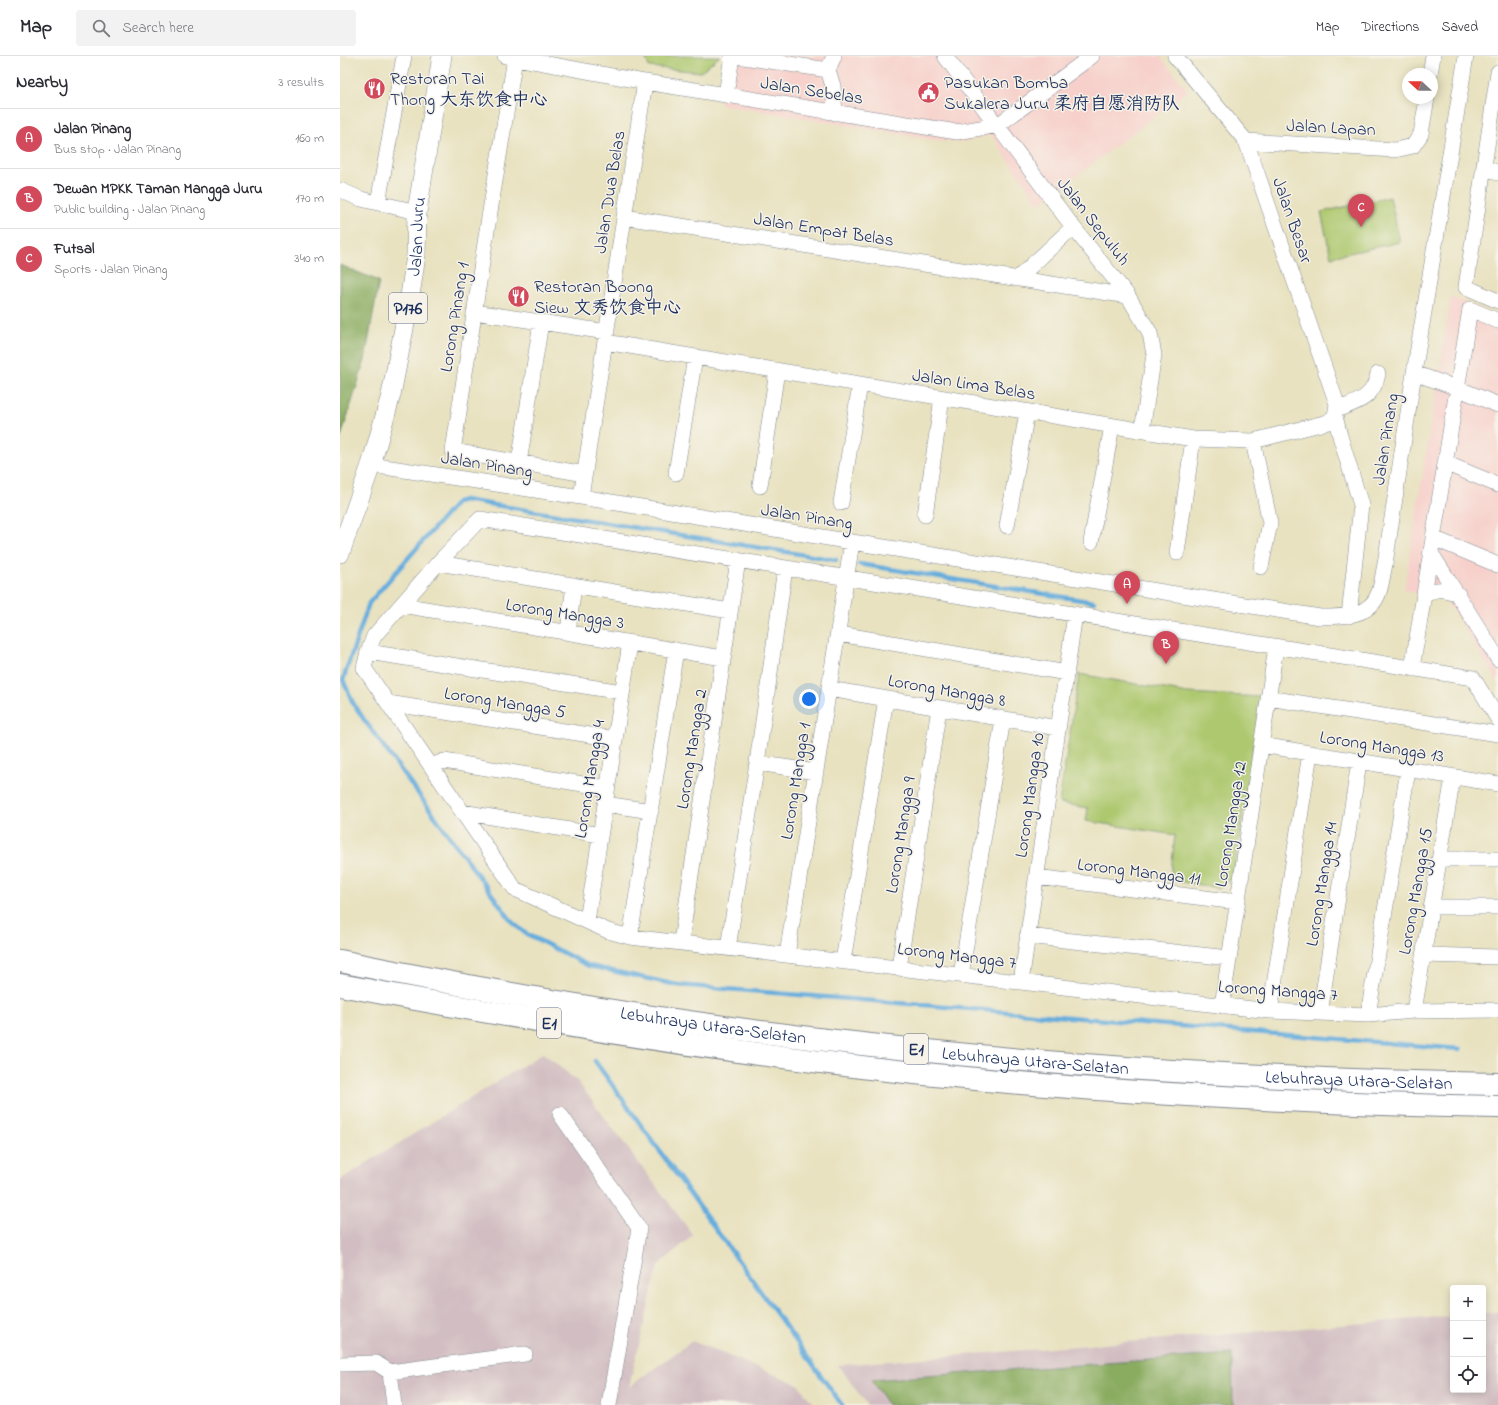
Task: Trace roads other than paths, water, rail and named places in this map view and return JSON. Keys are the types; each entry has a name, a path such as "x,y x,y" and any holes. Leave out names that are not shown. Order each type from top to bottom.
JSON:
{"highway":[{"name":"Lebuhraya Utara–Selatan","path":"340,961 480,989 606,1010 880,1046 1023,1060 1341,1081 1498,1084"},
{"name":"Lebuhraya Utara–Selatan","path":"340,985 479,1011 602,1031 760,1054 881,1069 1020,1082 1201,1096 1376,1104 1498,1107"}],"main road":[{"name":"Jalan Juru","path":"340,553 371,465 391,395 409,303 416,255 417,212 442,56"}],"street":[{"path":"378,203 404,56"},
{"path":"726,95 739,56 831,63 835,113"},
{"name":"Jalan Sepuluh","path":"945,56 1073,227 1128,296 1150,333 1154,355 1142,430"},
{"name":"Jalan Sebelas","path":"510,57 535,59 645,82 957,132 998,125 1092,56"},
{"name":"Jalan Besar","path":"1175,56 1246,141 1337,404 1336,413 1340,436 1361,505 1349,616"},
{"path":"1431,68 1433,56"},
{"name":"Jalan Pinang","path":"371,465 1320,617 1349,616 1366,610 1373,603 1379,593 1385,564 1414,373 1466,56"},
{"name":"Lorong Pinang 1","path":"510,57 454,451 585,474"},
{"path":"1498,72 1466,287 1498,301"},
{"name":"Jalan Dua Belas","path":"581,498 645,82"},
{"name":"Jalan Lapan","path":"1246,141 1395,150 1413,146 1421,134 1426,104"},
{"path":"1484,167 1498,173"},
{"path":"340,190 362,199 417,212"},
{"name":"Jalan Empat Belas","path":"624,217 1128,296"},
{"path":"1017,279 1073,227"},
{"path":"1412,669 1470,309 1498,321"},
{"name":"Jalan Lima Belas","path":"474,312 541,322 694,357 1193,439 1253,442 1328,422 1336,413 1363,400 1376,383 1378,374"},
{"path":"519,463 541,322"},
{"path":"676,473 694,357"},
{"path":"760,486 777,370"},
{"path":"1414,373 1457,388 1498,405"},
{"path":"841,503 860,384"},
{"path":"925,515 942,398"},
{"path":"1007,526 1027,412"},
{"path":"1091,542 1112,426"},
{"path":"1177,553 1193,439"},
{"path":"1253,442 1270,523 1261,567"},
{"path":"1445,462 1498,485"},
{"name":"Lorong Mangga 7","path":"738,560 480,519 438,563 374,636 364,668 515,889 608,931 630,936 1270,1011 1368,1014 1414,1011 1498,1010"},
{"path":"1433,538 1498,565"},
{"name":"Lorong Mangga 1","path":"787,955 852,542"},
{"path":"1431,553 1491,640 1498,659"},
{"path":"738,560 1473,678 1498,719"},
{"name":"Lorong Mangga 2","path":"681,942 738,560"},
{"path":"438,563 730,611"},
{"path":"728,948 786,568"},
{"path":"568,632 574,585"},
{"path":"1424,594 1434,590 1446,590 1458,594"},
{"name":"Lorong Mangga 3","path":"401,605 723,658"},
{"name":"Lorong Mangga 10","path":"1021,982 1075,614"},
{"path":"838,634 1067,673"},
{"name":"Lorong Mangga 4","path":"586,921 630,643"},
{"name":"Lorong Mangga 12","path":"1222,1006 1276,647"},
{"path":"630,936 676,650"},
{"path":"368,652 622,692"},
{"name":"Lorong Mangga 8","path":"829,689 1058,728"},
{"path":"1268,698 1498,734"},
{"path":"843,961 886,699"},
{"name":"Lorong Mangga 5","path":"388,703 615,739"},
{"name":"Lorong Mangga 9","path":"899,968 939,708"},
{"path":"961,975 1003,719"},
{"name":"Lorong Mangga 13","path":"1261,745 1498,784"},
{"path":"1270,1011 1310,754"},
{"path":"431,766 444,761 607,788"},
{"name":"Lorong Mangga 14","path":"1320,1013 1359,762"},
{"path":"757,763 816,772"},
{"path":"1368,1014 1408,770"},
{"name":"Lorong Mangga 15","path":"1414,1011 1453,777"},
{"path":"605,804 651,811"},
{"path":"462,812 600,835"},
{"path":"1439,860 1498,859"},
{"name":"Lorong Mangga 11","path":"1036,877 1237,902"},
{"path":"1431,907 1498,907"},
{"path":"1028,936 1229,958"},
{"path":"1423,955 1498,957"},
{"path":"560,1114 638,1228 609,1405"},
{"path":"340,1364 376,1363 390,1372 525,1354"},
{"path":"390,1372 394,1405"}],"waterway":[{"path":"836,560 464,500 457,502 369,603 343,680 353,703 365,721 513,923 525,933 589,966 677,985 1460,1049"},
{"path":"859,564 1094,602"},
{"path":"595,1061 842,1405"}],"place":[{"name":"Restoran Tai Thong 大东饮食中心","path":"375,88"},
{"name":"Pasukan Bomba Sukalera Juru 柔府自愿消防队","path":"929,92"},
{"name":"Futsal","path":"1361,227"},
{"name":"Restoran Boong Siew 文秀饮食中心","path":"519,296"},
{"name":"Jalan Pinang","path":"1127,604"},
{"name":"Dewan MPKK Taman Mangga Juru","path":"1166,664"}]}
